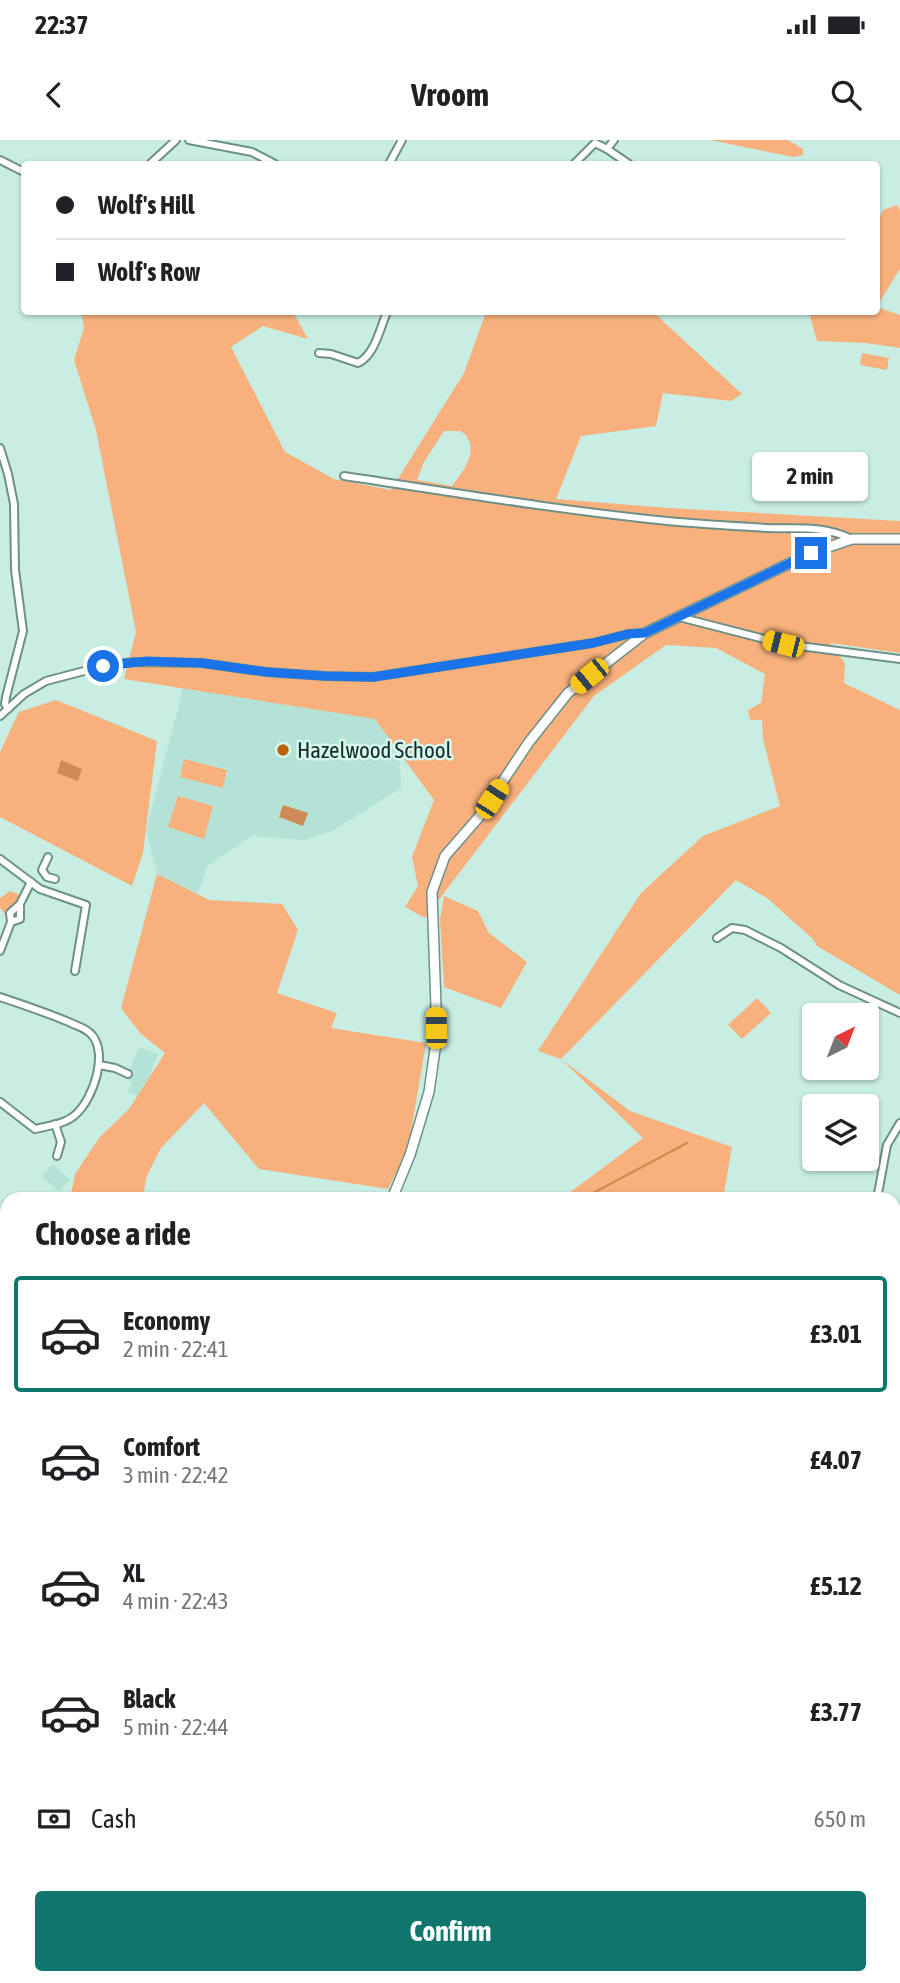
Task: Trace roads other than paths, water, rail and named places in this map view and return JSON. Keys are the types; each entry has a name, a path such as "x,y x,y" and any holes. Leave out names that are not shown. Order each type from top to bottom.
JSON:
{"street":[{"path":"153,161 176,140"},
{"path":"189,140 252,152 269,161"},
{"path":"391,161 402,140"},
{"path":"607,149 614,140"},
{"path":"578,161 595,143 625,161"},
{"path":"0,160 21,170"},
{"path":"320,353 331,354 360,366 373,348 386,315"},
{"path":"0,448 14,503 15,570 23,631 6,697 5,704 8,709"},
{"path":"344,476 506,501 664,521 769,528 814,527 835,531 852,539"},
{"path":"396,1192 429,1092 437,1035 432,892 445,856 479,817 529,742 568,693 645,633 811,553 852,539 900,539"},
{"path":"677,617 783,644 900,659"},
{"path":"0,716 24,694 46,681 103,666 134,662 202,663 266,672 373,677 645,633"},
{"path":"48,857 41,870 47,877 55,880"},
{"path":"0,859 40,888 86,905 75,971"},
{"path":"40,888 47,877"},
{"path":"0,951 11,922 10,913 20,904 31,882"},
{"path":"717,938 732,929 745,930 781,948 839,985 900,1013"},
{"path":"0,997 52,1014 89,1032 98,1043 101,1059 86,1104 73,1117 35,1129 1,1104"},
{"path":"99,1065 128,1074"},
{"path":"55,1124 61,1142 57,1156"},
{"path":"878,1192 887,1145 900,1124"}],"waterway":[{"path":"595,1192 687,1143"}],"place":[{"name":"Hazelwood School","path":"283,750"}]}
